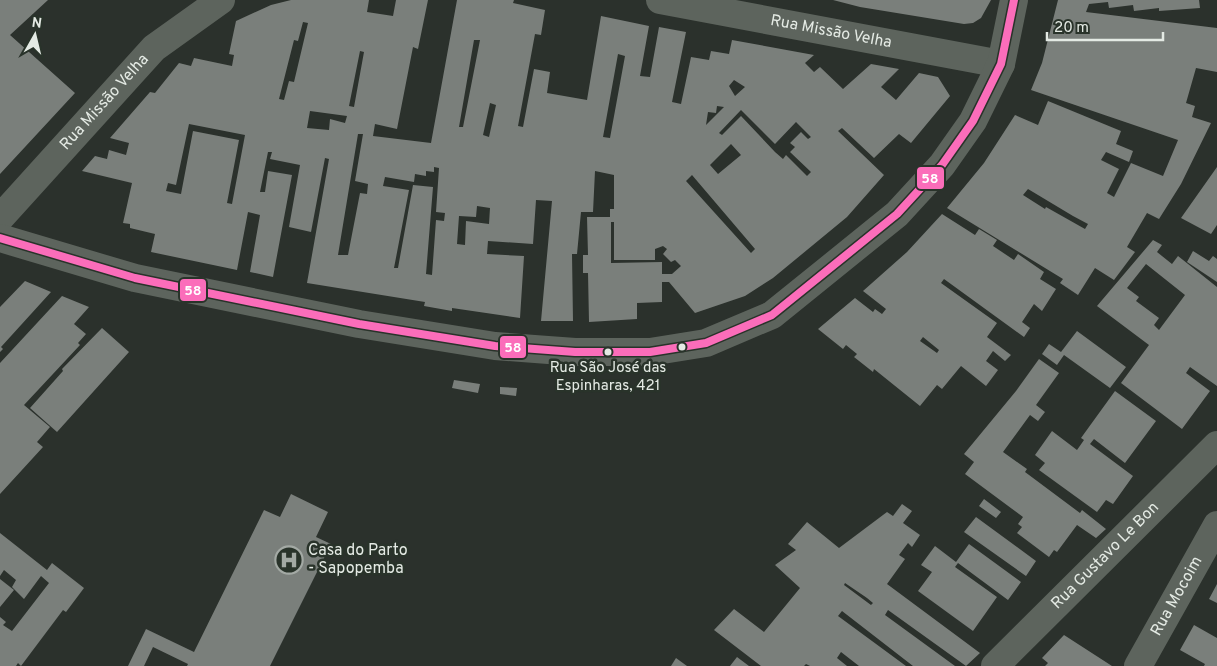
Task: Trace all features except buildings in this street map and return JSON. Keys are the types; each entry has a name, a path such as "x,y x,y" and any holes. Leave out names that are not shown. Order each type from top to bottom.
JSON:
{"street":[{"name":"Rua Missão Velha","path":"0,218 154,48 222,0"},
{"name":"Rua Missão Velha","path":"660,0 1001,64"},
{"path":"0,238 135,278 359,324 494,346 575,352 650,352 706,343 772,315 896,214 942,165 973,121 1001,64 1014,0"},
{"name":"Rua Gustavo Le Bon","path":"995,666 1217,444"},
{"name":"Rua Mocoim","path":"1138,666 1217,525"}],"transit line":[{"name":"58","path":"0,238 135,278 359,324 495,346 575,352 650,352 706,343 772,315 897,214 942,165 973,121 1001,64 1014,0"}],"place":[{"name":"Rua São José das Espinharas, 421","path":"608,352"},
{"name":"Casa do Parto - Sapopemba","path":"289,560"}]}
